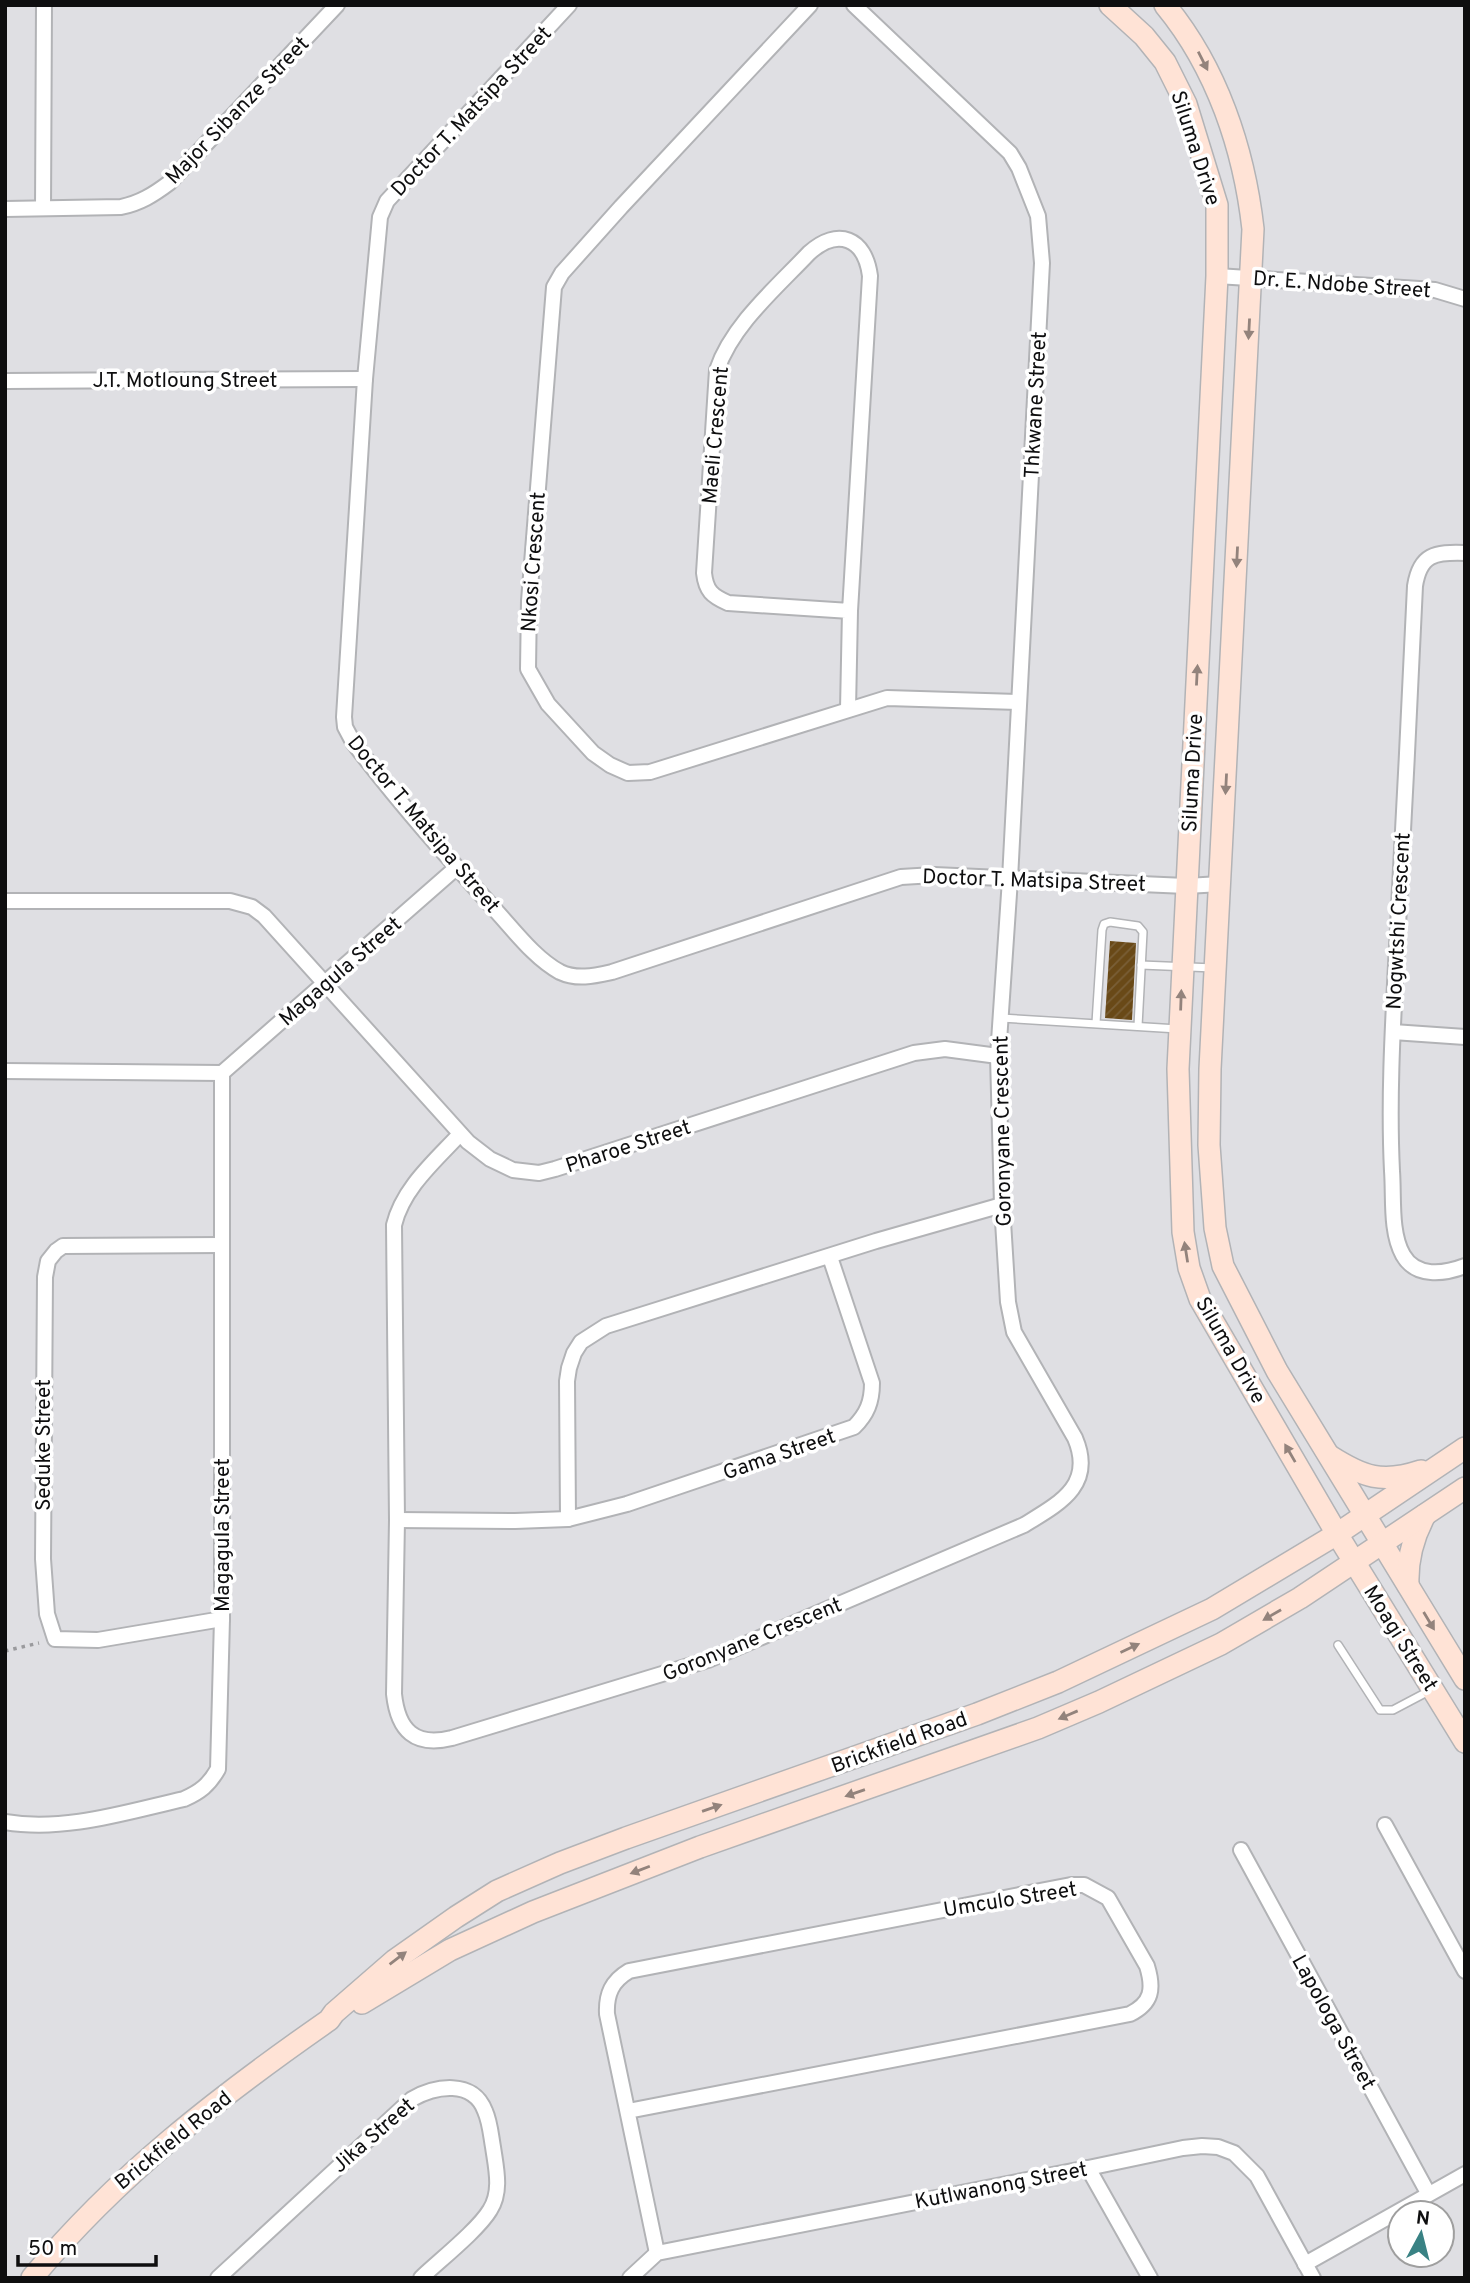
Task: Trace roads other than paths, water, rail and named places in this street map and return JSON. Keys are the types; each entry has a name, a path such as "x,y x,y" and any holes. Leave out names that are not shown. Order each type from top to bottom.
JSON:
{"street":[{"path":"43,208 44,5"},
{"name":"Major Sibanze Street","path":"5,209 121,207 152,195 169,183 337,5"},
{"name":"Doctor T. Matsipa Street","path":"569,5 387,201 380,217 365,379 345,727 362,754 456,868 528,946 554,969 572,976 585,977 625,968 901,877 934,875 1186,886 1221,884"},
{"name":"Nkosi Crescent","path":"810,5 621,207 562,273 554,287 529,611 528,668 548,704 593,753 610,765 634,774 684,762 887,698 1019,702"},
{"name":"Thkwane Street","path":"854,5 1010,153 1019,167 1038,216 1042,263 1010,879"},
{"name":"Siluma Drive","path":"1110,5 1144,36 1158,53 1186,104 1217,205 1217,276 1182,967 1178,1097 1183,1232 1189,1268 1200,1298 1337,1534"},
{"name":"Siluma Drive","path":"1165,5 1192,41 1214,82 1234,138 1249,196 1253,229 1210,1069 1209,1135 1215,1228 1223,1266 1248,1317 1277,1371 1364,1514"},
{"name":"Maeli Crescent","path":"848,709 850,611 870,276 862,249 851,241 839,239 820,243 809,253 733,336 723,353 717,370 704,573 710,594 728,603 850,611"},
{"name":"Dr. E. Ndobe Street","path":"1217,276 1435,290 1465,299"},
{"name":"J.T. Motloung Street","path":"5,381 365,379"},
{"name":"Nogwtshi Crescent","path":"1465,553 1434,555 1424,561 1416,578 1393,1032 1391,1141 1399,1247 1405,1259 1419,1269 1433,1273 1465,1266"},
{"name":"Magagula Street","path":"5,1822 33,1826 62,1825 184,1799 202,1790 218,1769 222,1619 222,1073 327,984 456,868"},
{"name":"Goronyane Crescent","path":"460,1134 411,1189 400,1206 394,1225 396,1709 406,1730 431,1741 452,1738 708,1660 1024,1525 1069,1494 1082,1469 1082,1453 1076,1438 1014,1332 1008,1303 998,1056 1010,879"},
{"path":"5,901 238,902 264,916 327,984"},
{"name":"Pharoe Street","path":"327,984 460,1134 501,1165 526,1173 539,1173 914,1053 945,1049 998,1056"},
{"path":"1393,1032 1465,1037"},
{"path":"5,1072 222,1073"},
{"path":"568,1519 567,1381 574,1353 581,1342 606,1326 1002,1205"},
{"name":"Seduke Street","path":"222,1245 63,1246 48,1261 45,1277 43,1559 47,1614 55,1639 98,1640 222,1619"},
{"name":"Gama Street","path":"397,1520 568,1519 628,1504 853,1427 869,1408 872,1383 830,1257"},
{"name":"Brickfield Road","path":"32,2278 81,2221 175,2134 329,2020 395,1961 456,1917 498,1891 560,1863 626,1838 977,1714 1058,1682 1212,1609 1337,1534 1465,1448"},
{"path":"1328,1455 1350,1469 1373,1478 1405,1476 1442,1463"},
{"name":"Brickfield Road","path":"329,2020 450,1950 533,1912 700,1847 1038,1728 1099,1702 1221,1644 1300,1598 1465,1488"},
{"path":"1408,1585 1407,1568 1413,1537 1426,1513"},
{"name":"Moagi Street","path":"1364,1514 1465,1679"},
{"name":"Moagi Street","path":"1337,1534 1465,1742"},
{"path":"1385,1825 1465,1971"},
{"name":"Lapologa Street","path":"1241,1850 1428,2193"},
{"name":"Umculo Street","path":"628,2111 1130,2014 1140,2009 1147,2001 1151,1978 1147,1966 1108,1898 1084,1885 1071,1885 629,1971 620,1976 612,1984 606,2003 628,2111 657,2253"},
{"name":"Jika Street","path":"218,2278 412,2099 425,2091 457,2088 471,2092 485,2111 496,2167 495,2198 491,2210 481,2221 421,2278"},
{"name":"Kutlwanong Street","path":"657,2253 1183,2148 1218,2147 1234,2153 1257,2176 1313,2278"},
{"path":"1088,2168 1150,2278"},
{"path":"1305,2264 1465,2174"},
{"path":"630,2278 657,2253"}],"lane":[{"path":"1096,1023 1102,930 1104,924 1110,922 1140,927 1143,932 1138,1026"},
{"path":"1141,965 1216,968"},
{"path":"1000,1018 1180,1029"},
{"path":"1338,1645 1380,1710 1393,1710 1433,1689"}]}
